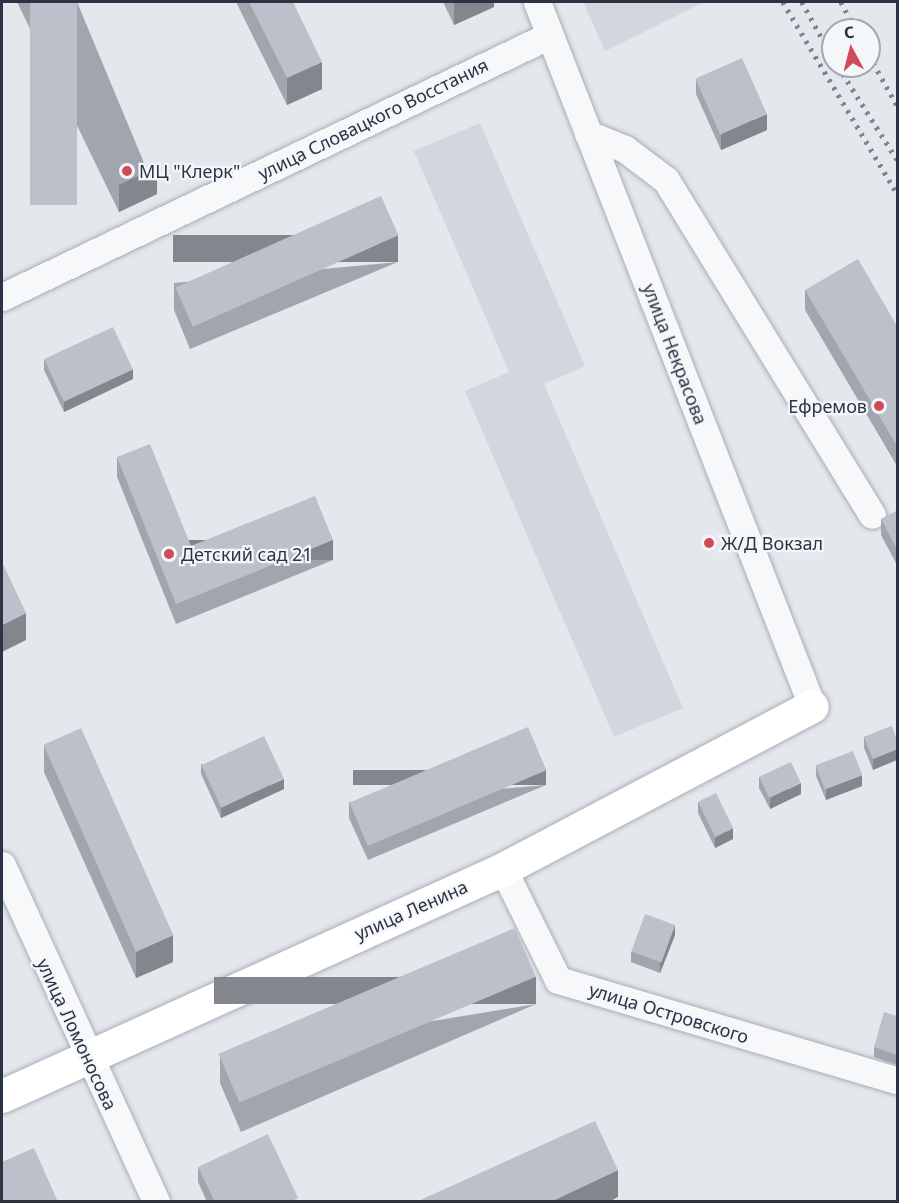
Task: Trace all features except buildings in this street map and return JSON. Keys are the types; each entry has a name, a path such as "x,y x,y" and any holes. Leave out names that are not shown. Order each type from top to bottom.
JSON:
{"main road":[{"name":"улица Ленина","path":"2,1096 503,869 812,706"}],"street":[{"name":"улица Некрасова","path":"537,2 812,706"},
{"name":"улица Словацкого Восстания","path":"2,297 550,35"},
{"path":"588,134 625,149 666,180 873,515"},
{"name":"улица Ломоносова","path":"2,865 87,1057 156,1202"},
{"name":"улица Островского","path":"503,869 558,980 897,1081"}],"shaded area":[{"path":"583,2 705,2 605,51"},
{"path":"480,123 585,366 544,384 683,708 614,737 465,391 509,372 414,151"}],"railway":[{"path":"783,2 898,195"},
{"path":"802,2 821,36"},
{"path":"841,2 850,18"},
{"path":"881,77 898,107"},
{"path":"846,78 898,161"}],"place":[{"name":"МЦ \"Клерк\"","path":"127,171"},
{"name":"Ефремов","path":"879,406"},
{"name":"Ж/Д Вокзал","path":"709,543"},
{"name":"Детский сад 21","path":"169,554"}]}
